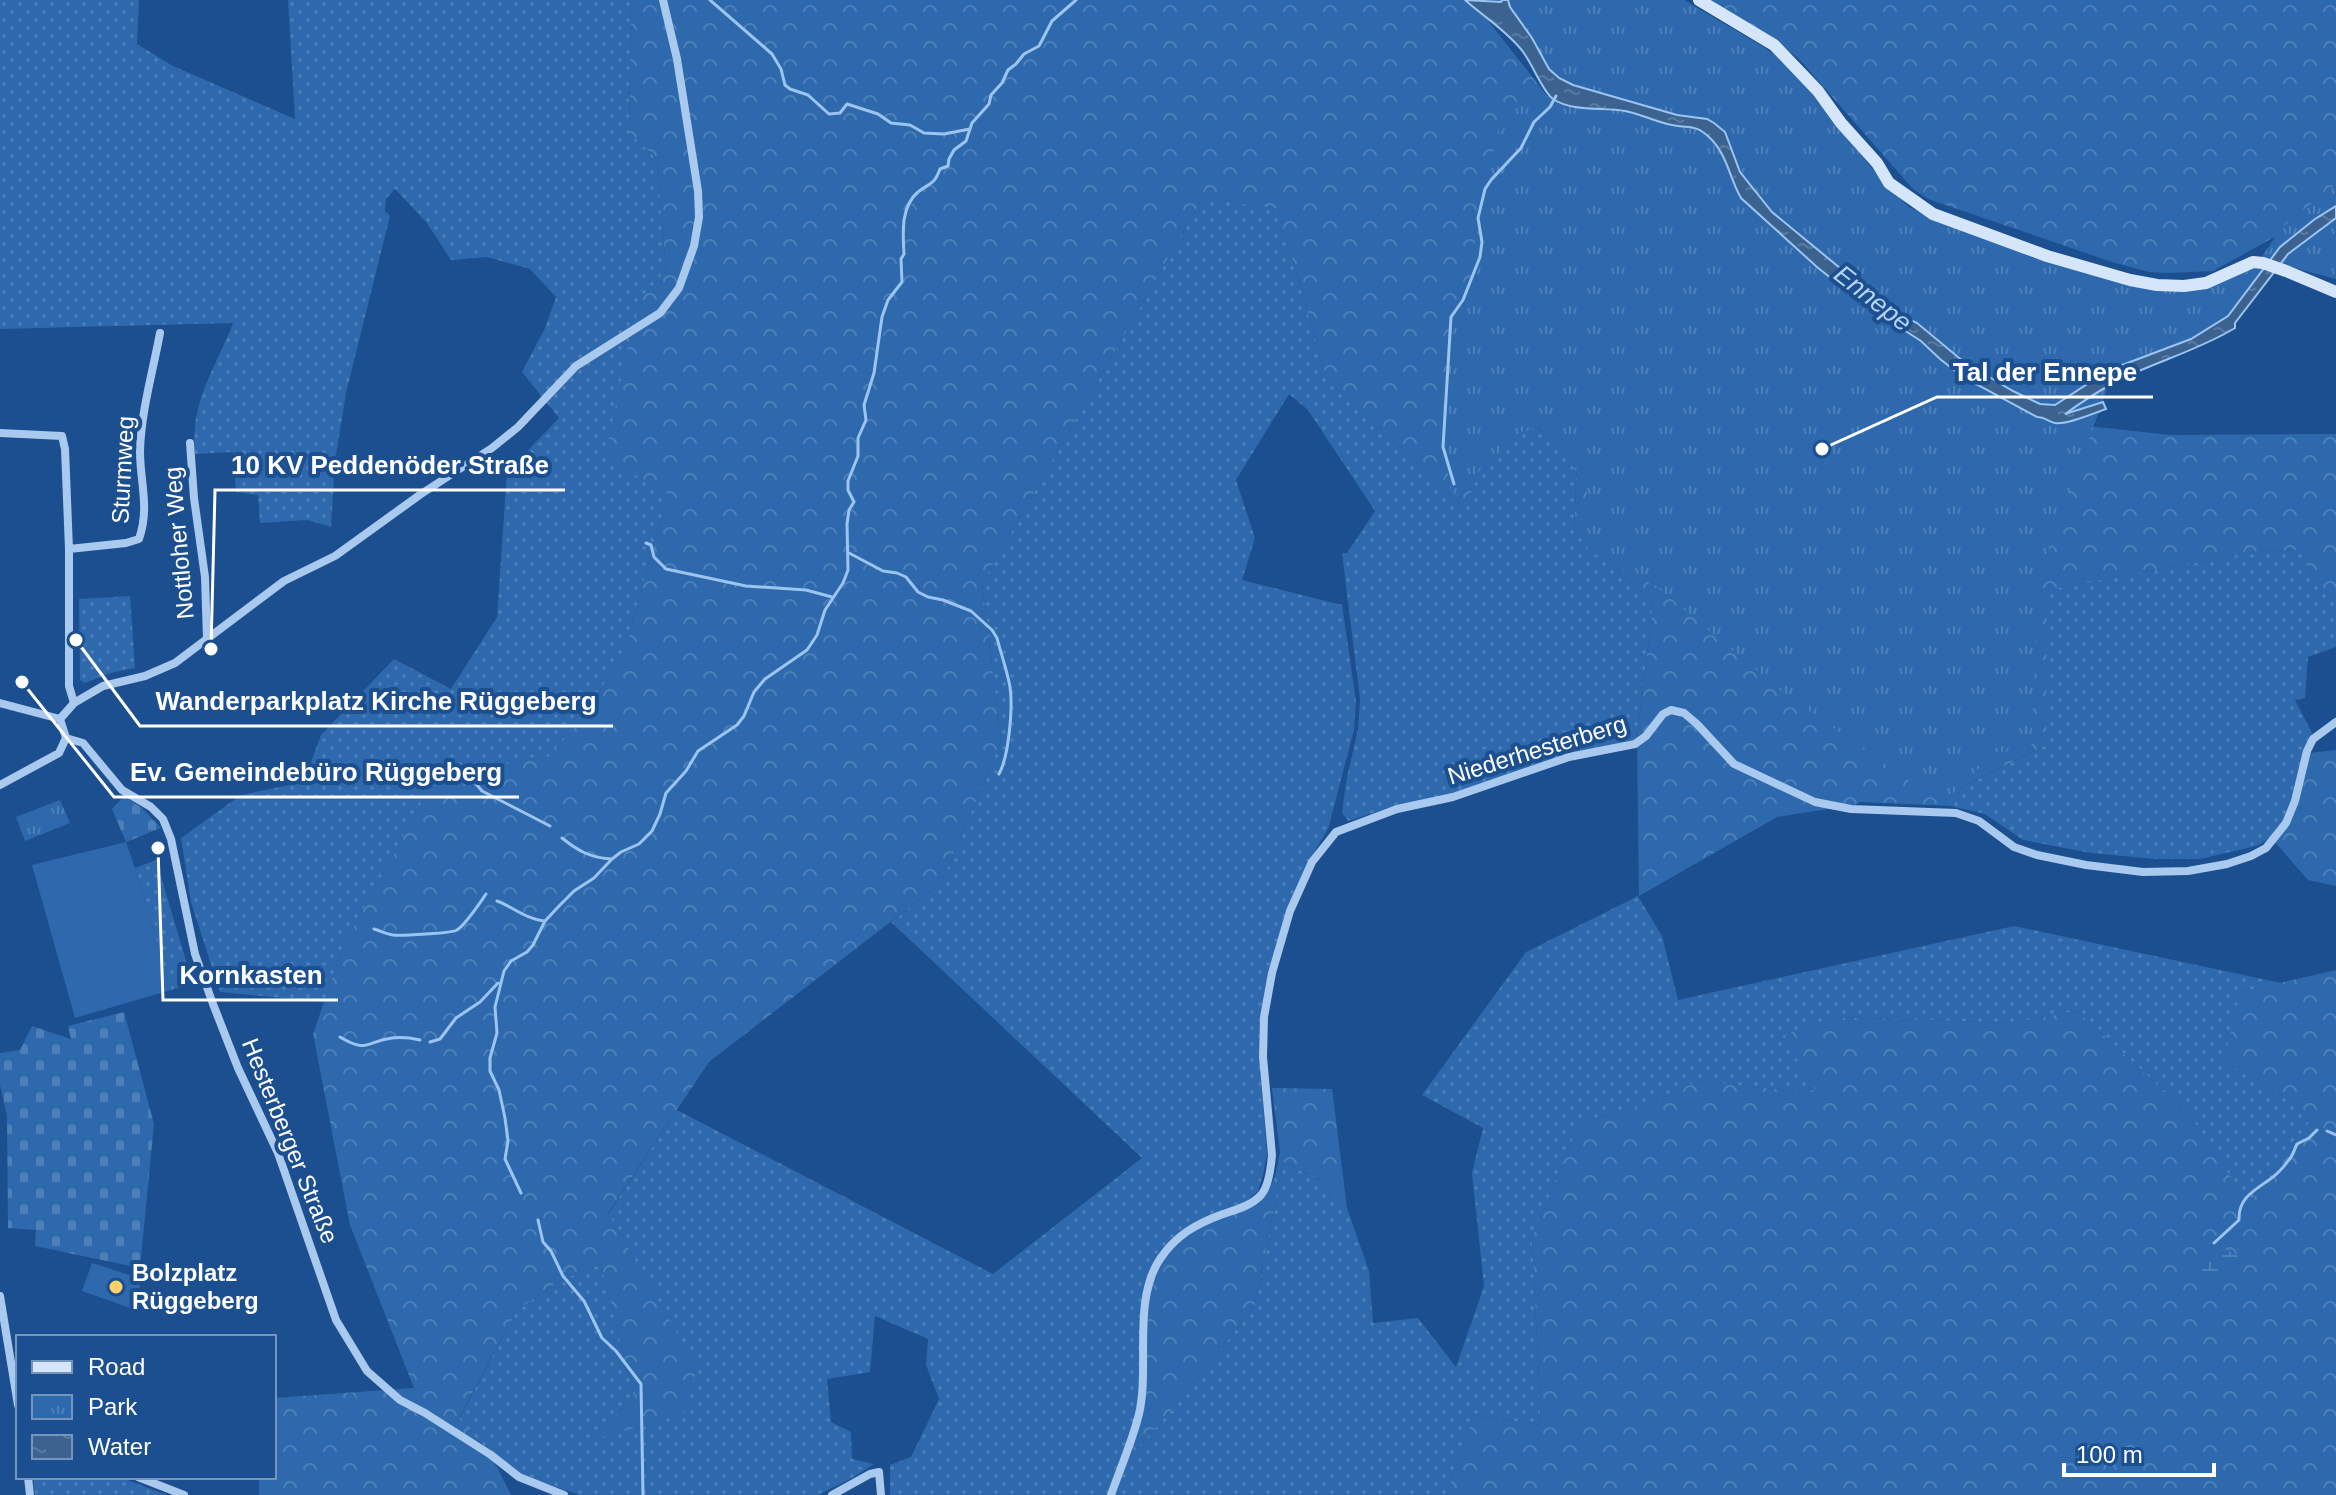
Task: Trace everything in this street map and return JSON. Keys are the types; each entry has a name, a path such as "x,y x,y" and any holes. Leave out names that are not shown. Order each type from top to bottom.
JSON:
{"street":[{"path":"60,719 74,703 103,686 145,676 175,663 284,581 335,556 492,448 518,427 576,366 660,313 679,288 694,246 699,217 677,59 663,0"},
{"path":"1699,0 1774,45 1818,91 1841,123 1877,163 1889,183 1933,214 2047,256 2130,280 2184,286 2206,283 2247,264 2263,263 2336,292"},
{"name":"Sturmweg","path":"69,549 139,539 145,520 140,450 160,333"},
{"path":"0,433 62,436 69,549 69,686 74,703"},
{"name":"Nottloher Weg","path":"190,443 205,577 207,639"},
{"path":"0,703 60,719"},
{"name":"Niederhesterberg","path":"1111,1495 1139,1413 1143,1325 1155,1267 1171,1242 1199,1224 1243,1207 1262,1194 1272,1155 1263,1057 1264,1017 1272,973 1290,911 1312,862 1336,832 1397,809 1453,797 1569,757 1635,744 1646,736 1663,714 1671,710 1684,713 1697,724 1734,764 1815,802 1851,809 1956,813 1979,821 2014,847 2037,855 2143,872 2188,871 2227,864 2266,848 2286,823 2313,739 2336,722"},
{"path":"0,785 59,753 66,738 60,719"},
{"name":"Hesterberger Straße","path":"66,738 83,743 122,790 151,807 163,819 171,839 195,954 208,991 238,1068 278,1153 336,1320 367,1371 400,1400 491,1455 519,1477 564,1495"},
{"path":"0,1296 16,1393"},
{"path":"832,1495 879,1472 881,1495"},
{"path":"143,1479 184,1495"}],"green space":[{"path":"0,0 139,0 137,44 173,66 295,119 288,0 631,0 629,132 657,159 666,271 637,302 668,493 626,646 587,714 549,757 465,771 446,759 344,944 324,1002 220,992 191,902 181,838 241,795 304,782 321,735 394,659 451,689 497,617 507,472 559,418 522,372 545,328 556,297 530,269 487,257 451,260 427,223 395,189 386,199 385,211 390,216 346,393 335,461 331,527 307,520 260,523 258,495 236,492 233,452 195,454 194,435 200,401 233,323 0,329"},
{"path":"631,0 1472,0 1548,97 2079,425 2170,435 2336,434 2336,599 2315,582 2302,550 2258,551 2047,590 2046,745 1962,787 1951,806 1860,802 1777,817 1639,896 1637,739 1653,603 1574,531 1577,457 1506,405 1465,508 1327,380 1278,209 1203,197 982,583 1001,741 941,883 709,1062 608,1213 697,1367 685,1413 590,1441 634,1397 601,1264 561,1280 517,1310 459,1418 497,1467 511,1495 259,1495 259,1479 276,1479 276,1398 414,1388 350,1225 313,1034 344,944 446,759 465,771 548,757 587,714 626,646 668,493 605,458 637,302 666,271 657,159 629,132"},
{"path":"1471,0 1684,0 1784,62 1807,86 1883,182 1909,207 1951,226 2163,288 2257,264 2282,227 2336,184 2336,279 2276,263 2225,328 2111,378 2039,579 2031,750 1996,752 1942,804 1784,693 1656,586 1589,551 1578,529 1587,493 1573,466 1541,427 1520,432 1452,497 1441,431 1453,323 1475,269 1475,227 1502,114 1557,93 1538,59"},
{"path":"1707,0 2336,0 2336,203 2213,271 2149,272 2112,262 1928,199 1913,189 1800,60 1777,41"},
{"path":"1203,197 1278,209 1327,380 1464,507 1505,405 1577,457 1574,531 1653,603 1637,739 1529,766 1454,795 1397,805 1348,821 1342,813 1358,729 1360,699 1342,553 1347,553 1375,511 1308,410 1289,394 1236,480 1255,538 1242,580 1342,605 1356,701 1354,730 1328,829 1309,861 1268,973 1260,1018 1259,1054 1267,1154 1258,1191 1242,1205 1197,1222 1170,1240 1154,1265 1138,1412 1108,1495 890,1495 890,1465 911,1457 939,1399 926,1365 928,1339 875,1316 870,1372 827,1379 831,1422 851,1432 852,1459 874,1464 818,1495 579,1495 521,1475 470,1435 459,1419 517,1310 561,1280 601,1264 634,1397 591,1440 696,1367 608,1214 677,1110 993,1274 1142,1158 891,922 941,883 1001,741 982,583"},
{"path":"2302,550 2315,582 2336,599 2336,647 2308,657 2305,698 2295,700 2312,733 2290,810 2273,837 2256,846 2200,859 2155,859 2091,853 2023,840 1985,814 1950,806 1962,787 2046,745 2046,590 2258,551"},
{"path":"130,596 135,668 85,683 80,680 79,599"},
{"path":"2336,750 2336,886 2308,880 2275,842 2285,830 2309,753"},
{"path":"124,796 142,808 161,828 126,842 112,809"},
{"path":"60,800 70,823 25,841 16,817"},
{"path":"126,842 171,990 75,1018 32,865"},
{"path":"156,860 193,984 171,990 135,868"},
{"path":"1638,896 1662,936 1678,1000 2014,926 2281,983 2240,992 2315,1116 2248,1205 2188,1113 2077,1011 2011,1023 1833,1017 1818,1093 1698,1081 1645,1106 1580,1122 1532,1238 1541,1425 1474,1415 1446,1495 1113,1495 1125,1462 1255,1306 1283,1162 1318,1179 1347,1208 1369,1271 1373,1323 1418,1318 1456,1367 1484,1286 1472,1173 1483,1128 1422,1095 1526,952"},
{"path":"2336,970 2336,1495 1446,1495 1474,1415 1541,1425 1532,1238 1580,1122 1645,1106 1698,1081 1818,1093 1782,1036 1833,1017 2011,1023 2077,1011 2188,1113 2249,1204 2314,1116 2224,1062 2240,992"},
{"path":"124,1012 154,1124 140,1268 35,1246 36,1230 8,1228 7,1116 0,1085 0,1053 20,1050 32,1026 71,1039 68,1026"},
{"path":"1272,1088 1332,1089 1347,1208 1318,1179 1283,1162 1255,1306 1125,1462 1141,1412 1145,1326 1152,1282 1172,1243 1202,1225 1265,1196 1275,1177 1280,1152"},
{"path":"2214,1243 2238,1256 2223,1279 2198,1282 2187,1271"},
{"name":"Bolzplatz Rüggeberg","path":"92,1263 142,1279 133,1309 82,1291"},
{"path":"33,1479 124,1479 167,1495 35,1495"}],"water":[{"name":"Ennepe","path":"1465,0 1508,0 1549,69 1573,85 1714,123 1725,132 1740,172 1772,212 1857,282 1897,313 1917,323 1964,362 2040,404 2055,405 2109,370 2191,339 2228,316 2280,247 2336,206 2336,218 2288,254 2235,323 2235,328 2121,379 2065,414 2103,402 2106,409 2074,421 2055,423 2037,417 1963,377 1921,341 1862,303 1817,267 1741,198 1721,152 1705,134 1631,112 1578,107 1553,99 1520,48"}],"waterway":[{"path":"710,0 772,54 781,69 785,85 808,95 829,114 840,113 847,104 878,114 891,123 910,125 924,133 944,134 970,129"},
{"path":"521,1193 505,1159 508,1141 505,1118 499,1090 490,1071 497,1033 495,1007 504,971 511,961 527,952 545,921 574,891 652,831 666,793 686,771 698,751 737,725 754,692 765,679 807,650 817,635 825,610 848,570 847,524 854,502 848,490 848,481 858,456 858,438 866,420 864,405 874,373 882,317 888,300 902,282 901,259 908,205 918,192 934,181 940,169 948,166 954,150 966,141 972,123 989,104 991,95 1008,70 1024,54 1039,46 1052,21 1076,0"},
{"path":"1454,484 1443,447 1451,317 1463,300 1480,257 1482,242 1478,218 1485,189 1521,148 1534,122 1550,107 1556,96"},
{"path":"646,543 651,545 654,557 666,569 746,586 806,590 832,597"},
{"path":"849,553 883,571 906,577 918,592 928,597 971,611 992,630 997,638 1011,696 1008,744 999,774"},
{"path":"466,772 482,791 550,826"},
{"path":"562,838 585,853 612,859"},
{"path":"374,929 397,935 454,931 486,894"},
{"path":"497,901 544,921"},
{"path":"430,1042 440,1039 456,1018 480,1002 498,983"},
{"path":"340,1037 362,1046 392,1038 420,1040"},
{"path":"2214,1243 2239,1220 2241,1206 2248,1196 2277,1174 2297,1144 2317,1130"},
{"path":"2327,1131 2336,1135"},
{"path":"538,1220 543,1242 563,1276 584,1301 602,1338 641,1384 643,1495"}],"place":[{"name":"Tal der Ennepe","path":"1822,449"},
{"name":"Wanderparkplatz Kirche Rüggeberg","path":"76,640"},
{"name":"10 KV Peddenöder Straße","path":"211,649"},
{"name":"Ev. Gemeindebüro Rüggeberg","path":"22,682"},
{"name":"Kornkasten","path":"158,848"},
{"name":"Bolzplatz Rüggeberg","path":"116,1287"}]}
